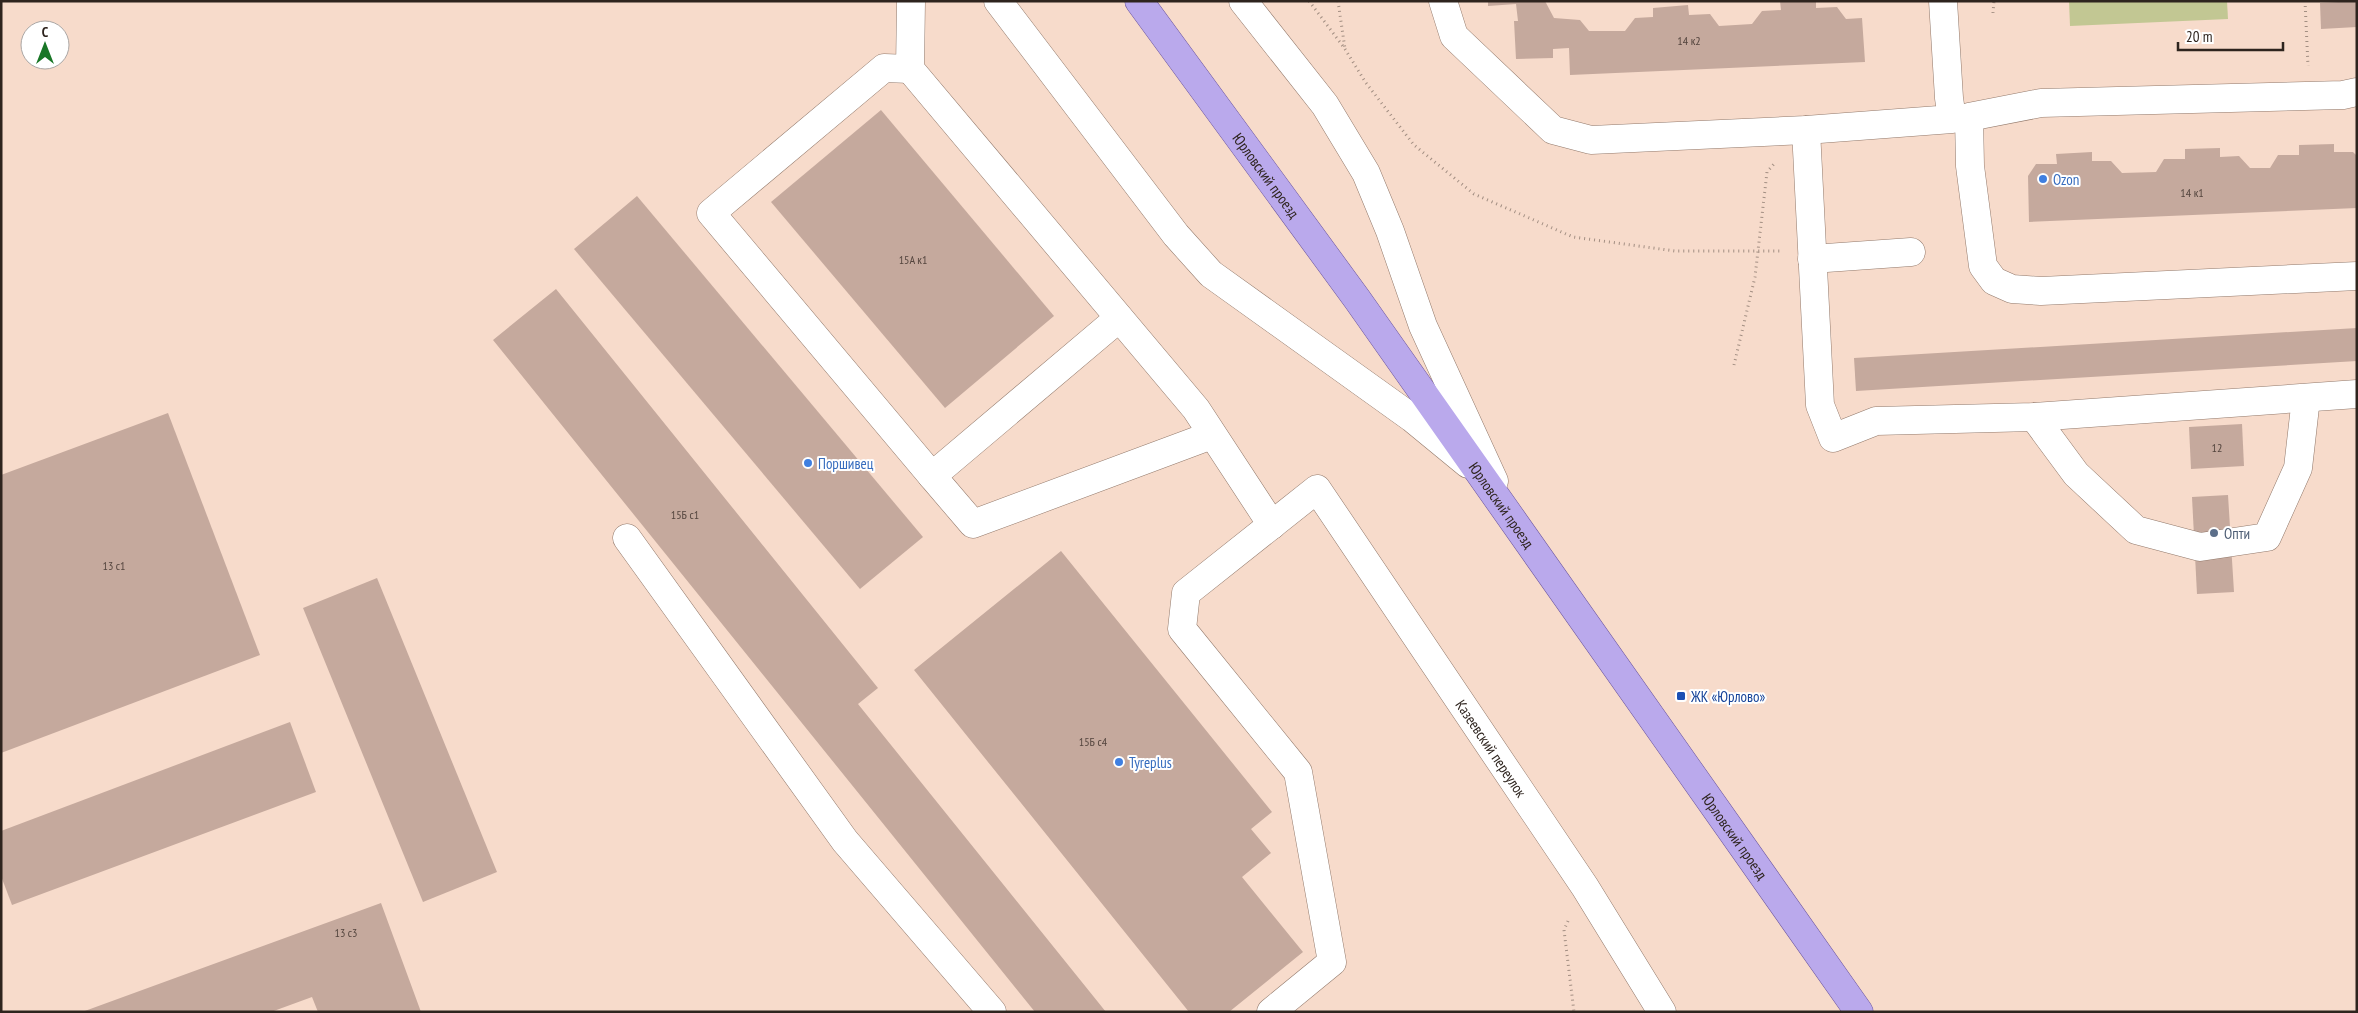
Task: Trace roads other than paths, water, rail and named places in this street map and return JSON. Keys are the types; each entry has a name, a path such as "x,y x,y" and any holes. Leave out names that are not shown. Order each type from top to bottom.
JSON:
{"main road":[{"name":"Юрловский проезд","path":"1139,1 1510,514 1859,1012"}],"street":[{"path":"910,1 910,69 1196,409 1272,525 1186,593 1182,630 1298,772 1332,962 1271,1012"},
{"path":"998,1 1176,235 1211,274 1412,418 1481,474"},
{"path":"1243,1 1325,105 1366,174 1390,231 1423,326 1510,514"},
{"path":"1443,1 1454,36 1552,130 1591,140 1806,130 1961,118 2041,103 2342,95 2357,92"},
{"path":"1943,1 1948,98 1961,118 1970,166 1983,266 1994,281 2012,289 2050,290 2357,276"},
{"path":"910,69 884,68 711,213 973,524 1212,435"},
{"path":"1806,130 1820,405 1833,438 1876,421 2034,417 2357,394"},
{"path":"1812,259 1911,252"},
{"path":"932,476 1120,318"},
{"path":"2034,417 2076,474 2136,530 2200,547 2266,537 2298,468 2306,398"},
{"name":"Казеевский переулок","path":"1272,525 1317,489 1585,887 1662,1012"},
{"path":"627,538 845,841 992,1012"}],"place":[{"name":"Ozon","path":"2043,179"},
{"name":"Поршивец","path":"808,463"},
{"name":"Опти","path":"2214,533"},
{"name":"ЖК «Юрлово»","path":"1681,696"},
{"name":"Tyreplus","path":"1119,762"}]}
